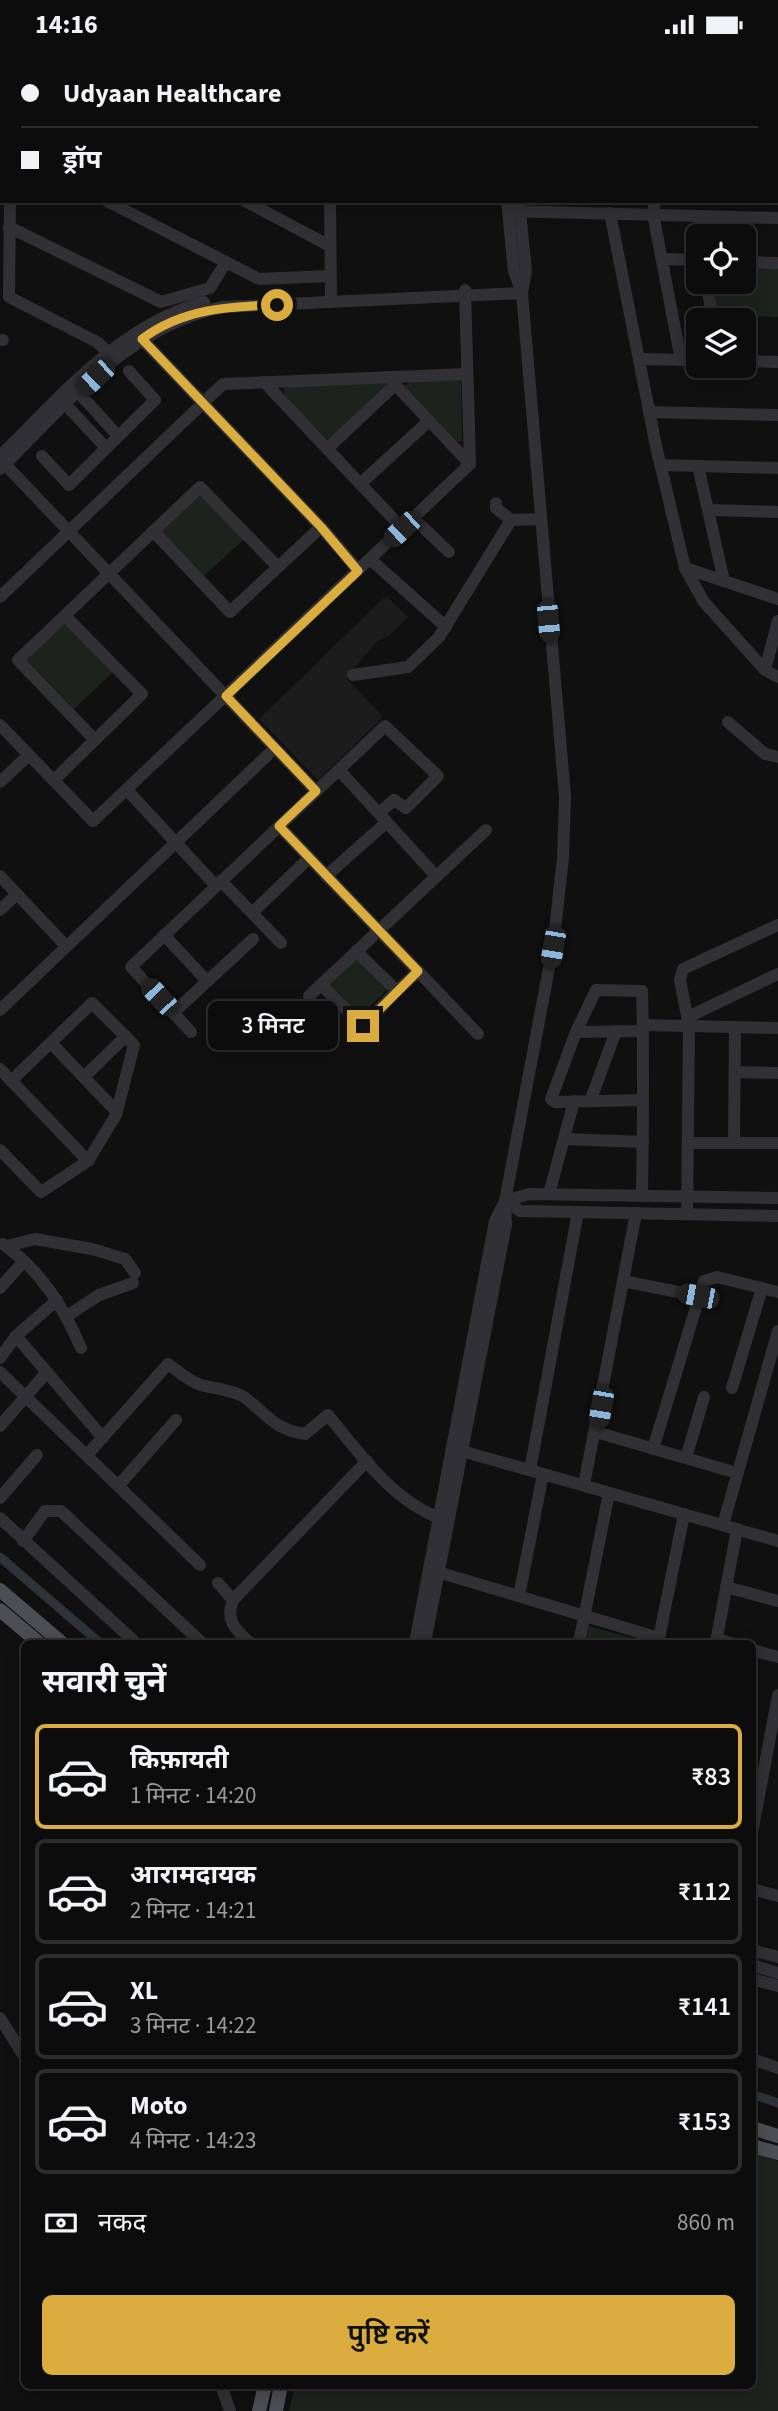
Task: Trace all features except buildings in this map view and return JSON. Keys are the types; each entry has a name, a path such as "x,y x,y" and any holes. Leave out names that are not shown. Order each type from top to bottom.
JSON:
{"main road":[{"path":"0,1590 58,1640"},
{"path":"0,1610 36,1640"},
{"path":"756,2129 778,2136"},
{"path":"756,2146 778,2153"},
{"path":"259,2411 264,2389"},
{"path":"276,2411 280,2389"}],"street":[{"path":"10,203 9,297 97,342 108,352"},
{"path":"111,203 259,279 330,276"},
{"path":"249,203 330,246"},
{"path":"330,203 331,299"},
{"path":"416,1640 434,1571 506,1224 505,1201 553,947 564,858 566,783 540,519 522,293 514,271 514,206 576,207 610,213 654,208 778,218"},
{"path":"654,208 681,360"},
{"path":"610,213 660,465 685,568 704,602 765,670 778,677"},
{"path":"9,227 161,302 210,288 226,262"},
{"path":"664,259 686,260"},
{"path":"756,262 778,263"},
{"path":"1,462 108,352 139,336 211,309 331,299 522,293"},
{"path":"0,725 93,821 127,790 470,464 465,294"},
{"path":"1,462 139,336"},
{"path":"139,336 321,527 358,571"},
{"path":"639,359 686,360"},
{"path":"756,361 778,362"},
{"path":"42,456 69,485 155,400 129,371"},
{"path":"0,597 223,384 391,381 467,374"},
{"path":"391,381 470,464"},
{"path":"327,449 391,381"},
{"path":"264,383 402,529"},
{"path":"79,393 118,436"},
{"path":"66,405 106,448"},
{"path":"649,412 778,415"},
{"path":"360,484 429,421"},
{"path":"1,462 316,791"},
{"path":"660,465 778,468"},
{"path":"698,466 724,581"},
{"path":"95,740 18,660 153,531 201,487 278,567"},
{"path":"496,503 496,508 511,520 540,519"},
{"path":"708,510 778,512"},
{"path":"413,518 449,552"},
{"path":"353,675 408,667 446,627 511,520"},
{"path":"153,531 230,612 321,527"},
{"path":"370,559 446,627"},
{"path":"685,568 778,599"},
{"path":"54,780 142,694 65,615"},
{"path":"765,670 776,640 778,621"},
{"path":"727,722 765,754 778,757"},
{"path":"191,1032 131,967 385,726 438,776 406,808 394,800 383,818 326,876"},
{"path":"0,1010 275,748"},
{"path":"0,782 29,755"},
{"path":"339,769 436,876"},
{"path":"127,790 176,842 281,943"},
{"path":"279,826 478,1034"},
{"path":"309,996 486,830"},
{"path":"252,913 309,858"},
{"path":"0,876 66,946"},
{"path":"0,910 17,894"},
{"path":"687,1214 688,1021 680,980 683,969 778,925"},
{"path":"164,935 207,981"},
{"path":"173,1013 253,939"},
{"path":"356,951 397,991"},
{"path":"321,985 363,1026 418,971"},
{"path":"688,1021 778,974"},
{"path":"642,1196 643,1142 643,1100 643,1028 642,991 600,989 592,994 551,1093 555,1102 643,1100"},
{"path":"0,1150 41,1192 88,1161 117,1112 134,1045 93,1003 11,1081"},
{"path":"576,1032 617,1031 688,1021 735,1027 778,1028"},
{"path":"734,1143 735,1027"},
{"path":"591,1100 617,1031"},
{"path":"83,1077 125,1036"},
{"path":"51,1043 117,1112"},
{"path":"0,1069 88,1161"},
{"path":"735,1072 778,1073"},
{"path":"549,1194 574,1101"},
{"path":"565,1139 643,1142"},
{"path":"688,1143 778,1143"},
{"path":"505,1201 530,1194 778,1198"},
{"path":"505,1201 520,1211 778,1216"},
{"path":"530,1470 578,1212"},
{"path":"584,1485 636,1213"},
{"path":"3,1244 35,1240 92,1248 125,1259 134,1278 99,1295 67,1316"},
{"path":"3,1244 24,1261 57,1300 81,1348"},
{"path":"0,1288 24,1261"},
{"path":"653,1449 705,1280 710,1277 778,1293"},
{"path":"623,1281 698,1296"},
{"path":"732,1388 762,1288"},
{"path":"0,1357 16,1336 57,1300"},
{"path":"723,1525 778,1331"},
{"path":"16,1336 103,1438"},
{"path":"87,1455 168,1364 184,1377 201,1385 244,1397 260,1414 287,1431 305,1434 328,1415 384,1481 417,1509 439,1518"},
{"path":"0,1372 200,1565"},
{"path":"0,1426 47,1373"},
{"path":"686,1458 704,1397"},
{"path":"119,1485 176,1420"},
{"path":"596,1432 737,1473"},
{"path":"458,1449 778,1541"},
{"path":"425,1640 439,1518 458,1449"},
{"path":"0,1498 37,1455"},
{"path":"247,1640 231,1625 228,1613 233,1600 367,1461"},
{"path":"519,1596 543,1474"},
{"path":"580,1640 609,1493"},
{"path":"23,1541 46,1511 61,1511 199,1640"},
{"path":"659,1640 684,1514"},
{"path":"0,1518 133,1640"},
{"path":"716,1640 737,1529"},
{"path":"434,1571 656,1640"},
{"path":"218,1583 233,1600"},
{"path":"726,1587 778,1601"},
{"path":"756,1651 778,1657"},
{"path":"757,1782 778,1695"},
{"path":"756,1890 778,1896"},
{"path":"756,1951 778,1957"},
{"path":"756,1966 778,1973"},
{"path":"756,1980 778,1986"},
{"path":"0,2018 21,2051"},
{"path":"756,2060 778,2068"},
{"path":"222,2389 230,2411"}],"shaded area":[{"path":"756,266 778,267 778,317 756,316 756,308 712,308 709,294 756,294"},
{"path":"461,378 462,441 458,442 405,386 411,380"},
{"path":"383,381 388,386 329,441 284,396 284,386"},
{"path":"201,494 244,539 203,577 161,532"},
{"path":"386,596 408,617 389,636 376,642 346,678 383,717 318,780 259,719"},
{"path":"65,622 113,672 74,709 26,659"},
{"path":"358,958 388,989 359,1017 329,986"},
{"path":"589,1626 638,1640 587,1640"},
{"path":"756,2155 778,2161 778,2411 289,2411 294,2389 756,2389"}],"waterway":[{"path":"0,1557 97,1640"},
{"path":"756,2095 778,2103"}],"route":[{"path":"277,305 223,307 199,311 153,331 142,339 321,527 358,571 226,696 316,791 279,826 418,971 363,1026"}]}
